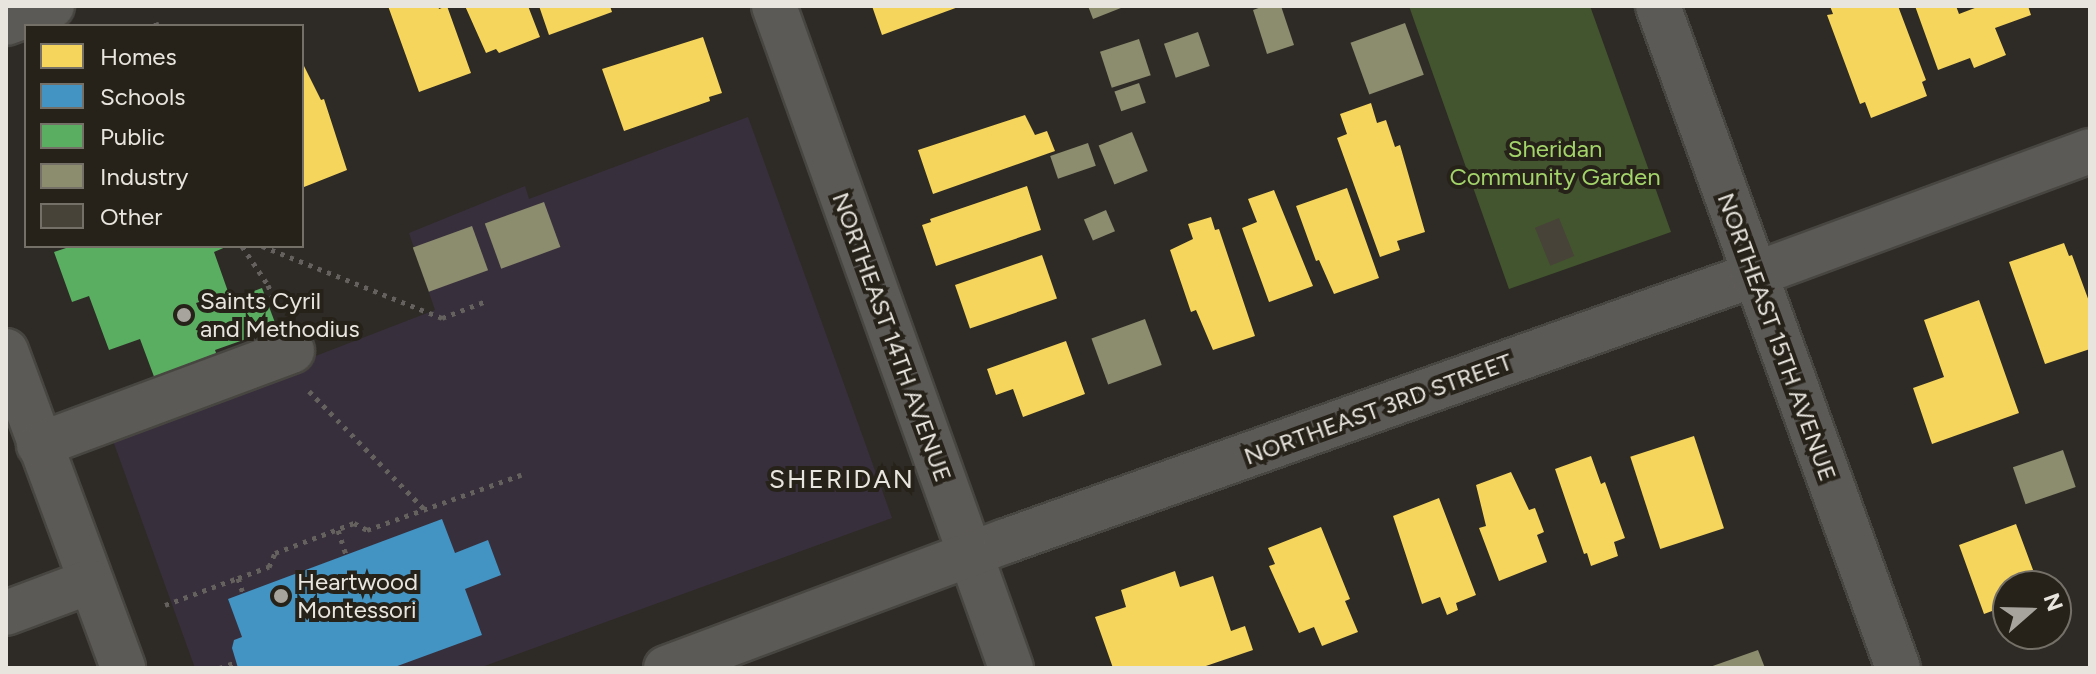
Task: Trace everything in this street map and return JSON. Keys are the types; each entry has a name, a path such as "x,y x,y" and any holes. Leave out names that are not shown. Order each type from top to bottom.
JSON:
{"street":[{"path":"6,23 52,6"},
{"name":"NORTHEAST 14TH AVENUE","path":"774,6 1011,668"},
{"name":"NORTHEAST 15TH AVENUE","path":"1658,6 1898,668"},
{"name":"NORTHEAST 3RD STREET","path":"666,668 970,555 2090,151"},
{"path":"6,351 123,668"},
{"path":"39,445 292,351"},
{"path":"6,613 89,582"}],"path":[{"path":"243,248 268,285 310,392 424,509"},
{"path":"267,248 442,318 486,301"},
{"path":"165,605 269,567 275,553 354,523 367,530 521,475"},
{"path":"338,530 346,555"},
{"path":"238,578 243,593"},
{"path":"219,668 236,662"}],"shaded area":[{"path":"748,117 892,518 479,668 195,668 111,435 435,310 409,233 525,186 529,199"}],"green space":[{"name":"Sheridan Community Garden","path":"1409,6 1590,6 1671,232 1509,289"}],"building: Homes":[{"path":"388,6 438,6 439,9 447,6 471,73 419,92"},
{"path":"465,6 528,6 540,37 499,53 496,49 486,53"},
{"path":"539,6 610,6 612,12 549,35"},
{"path":"872,6 961,6 882,35"},
{"path":"1830,6 1898,6 1926,80 1922,82 1927,96 1871,118 1865,102 1860,104 1827,15 1833,14"},
{"path":"1915,6 1956,6 1959,14 1980,6 2028,6 2031,15 1995,28 2006,55 1974,68 1970,58 1938,70"},
{"path":"703,37 722,93 709,97 710,101 624,131 602,69"},
{"path":"304,66 321,100 324,99 347,170 304,187"},
{"path":"1371,103 1377,123 1386,120 1395,147 1400,145 1425,232 1397,241 1400,250 1380,257 1337,138 1347,134 1340,114"},
{"path":"1025,115 1035,135 1047,131 1055,151 933,194 918,150"},
{"path":"1027,186 1041,230 936,266 922,225 931,222 930,219"},
{"path":"1347,188 1379,278 1334,294 1319,260 1316,261 1296,206"},
{"path":"1274,190 1313,286 1269,302 1242,228 1257,222 1248,199"},
{"path":"1211,217 1215,230 1219,229 1255,336 1213,350 1196,310 1191,312 1170,250 1193,239 1188,224"},
{"path":"2064,243 2069,256 2072,255 2090,304 2090,349 2045,364 2009,262"},
{"path":"1042,255 1057,298 970,328 955,285"},
{"path":"1979,300 2019,413 1932,444 1913,388 1944,377 1924,320"},
{"path":"1066,341 1085,394 1023,417 1013,389 996,395 987,369"},
{"path":"1694,436 1724,528 1660,549 1630,457"},
{"path":"1591,456 1601,484 1605,482 1625,538 1614,542 1618,556 1591,566 1555,469"},
{"path":"1511,472 1529,510 1535,508 1544,532 1537,535 1547,562 1499,581 1479,528 1486,526 1476,485"},
{"path":"1439,498 1476,595 1456,603 1458,610 1447,615 1440,597 1422,604 1393,516"},
{"path":"2016,524 2033,570 1992,570 1992,611 1984,614 1959,545"},
{"path":"1321,527 1350,599 1345,601 1358,632 1322,646 1314,627 1299,633 1269,566 1275,564 1268,548"},
{"path":"1175,571 1180,587 1213,576 1231,631 1245,626 1253,650 1200,668 1113,668 1095,617 1126,607 1121,590"}],"building: Schools":[{"path":"442,519 455,553 488,540 501,575 465,589 482,635 392,668 238,668 232,648 234,640 242,637 228,599"}],"building: Public":[{"name":"Saints Cyril and Methodius","path":"66,248 223,248 214,252 231,300 262,288 277,328 215,350 221,367 159,390 140,339 109,350 89,296 72,302 54,252"}],"building: Industry":[{"path":"1088,6 1126,6 1093,19"},
{"path":"1264,6 1281,6 1294,45 1267,54 1253,10"},
{"path":"1405,23 1424,75 1369,95 1350,43"},
{"path":"1198,32 1210,66 1176,78 1164,44"},
{"path":"1139,39 1151,75 1112,88 1100,52"},
{"path":"1139,83 1146,103 1121,111 1114,91"},
{"path":"1132,132 1148,171 1114,184 1099,145"},
{"path":"1088,143 1096,166 1058,179 1050,156"},
{"path":"544,202 560,247 501,269 485,224"},
{"path":"1106,210 1115,231 1093,241 1084,219"},
{"path":"472,226 488,270 429,292 413,248"},
{"path":"1145,319 1162,365 1108,385 1091,338"},
{"path":"2063,450 2076,487 2026,504 2013,467"},
{"path":"1758,650 1765,668 1707,668"}],"building: Other":[{"path":"1559,218 1574,256 1550,266 1535,228"}],"place":[{"name":"Saints Cyril and Methodius","path":"184,315"},
{"name":"Heartwood Montessori","path":"281,596"}],"district":[{"name":"SHERIDAN","path":"842,480"}]}
